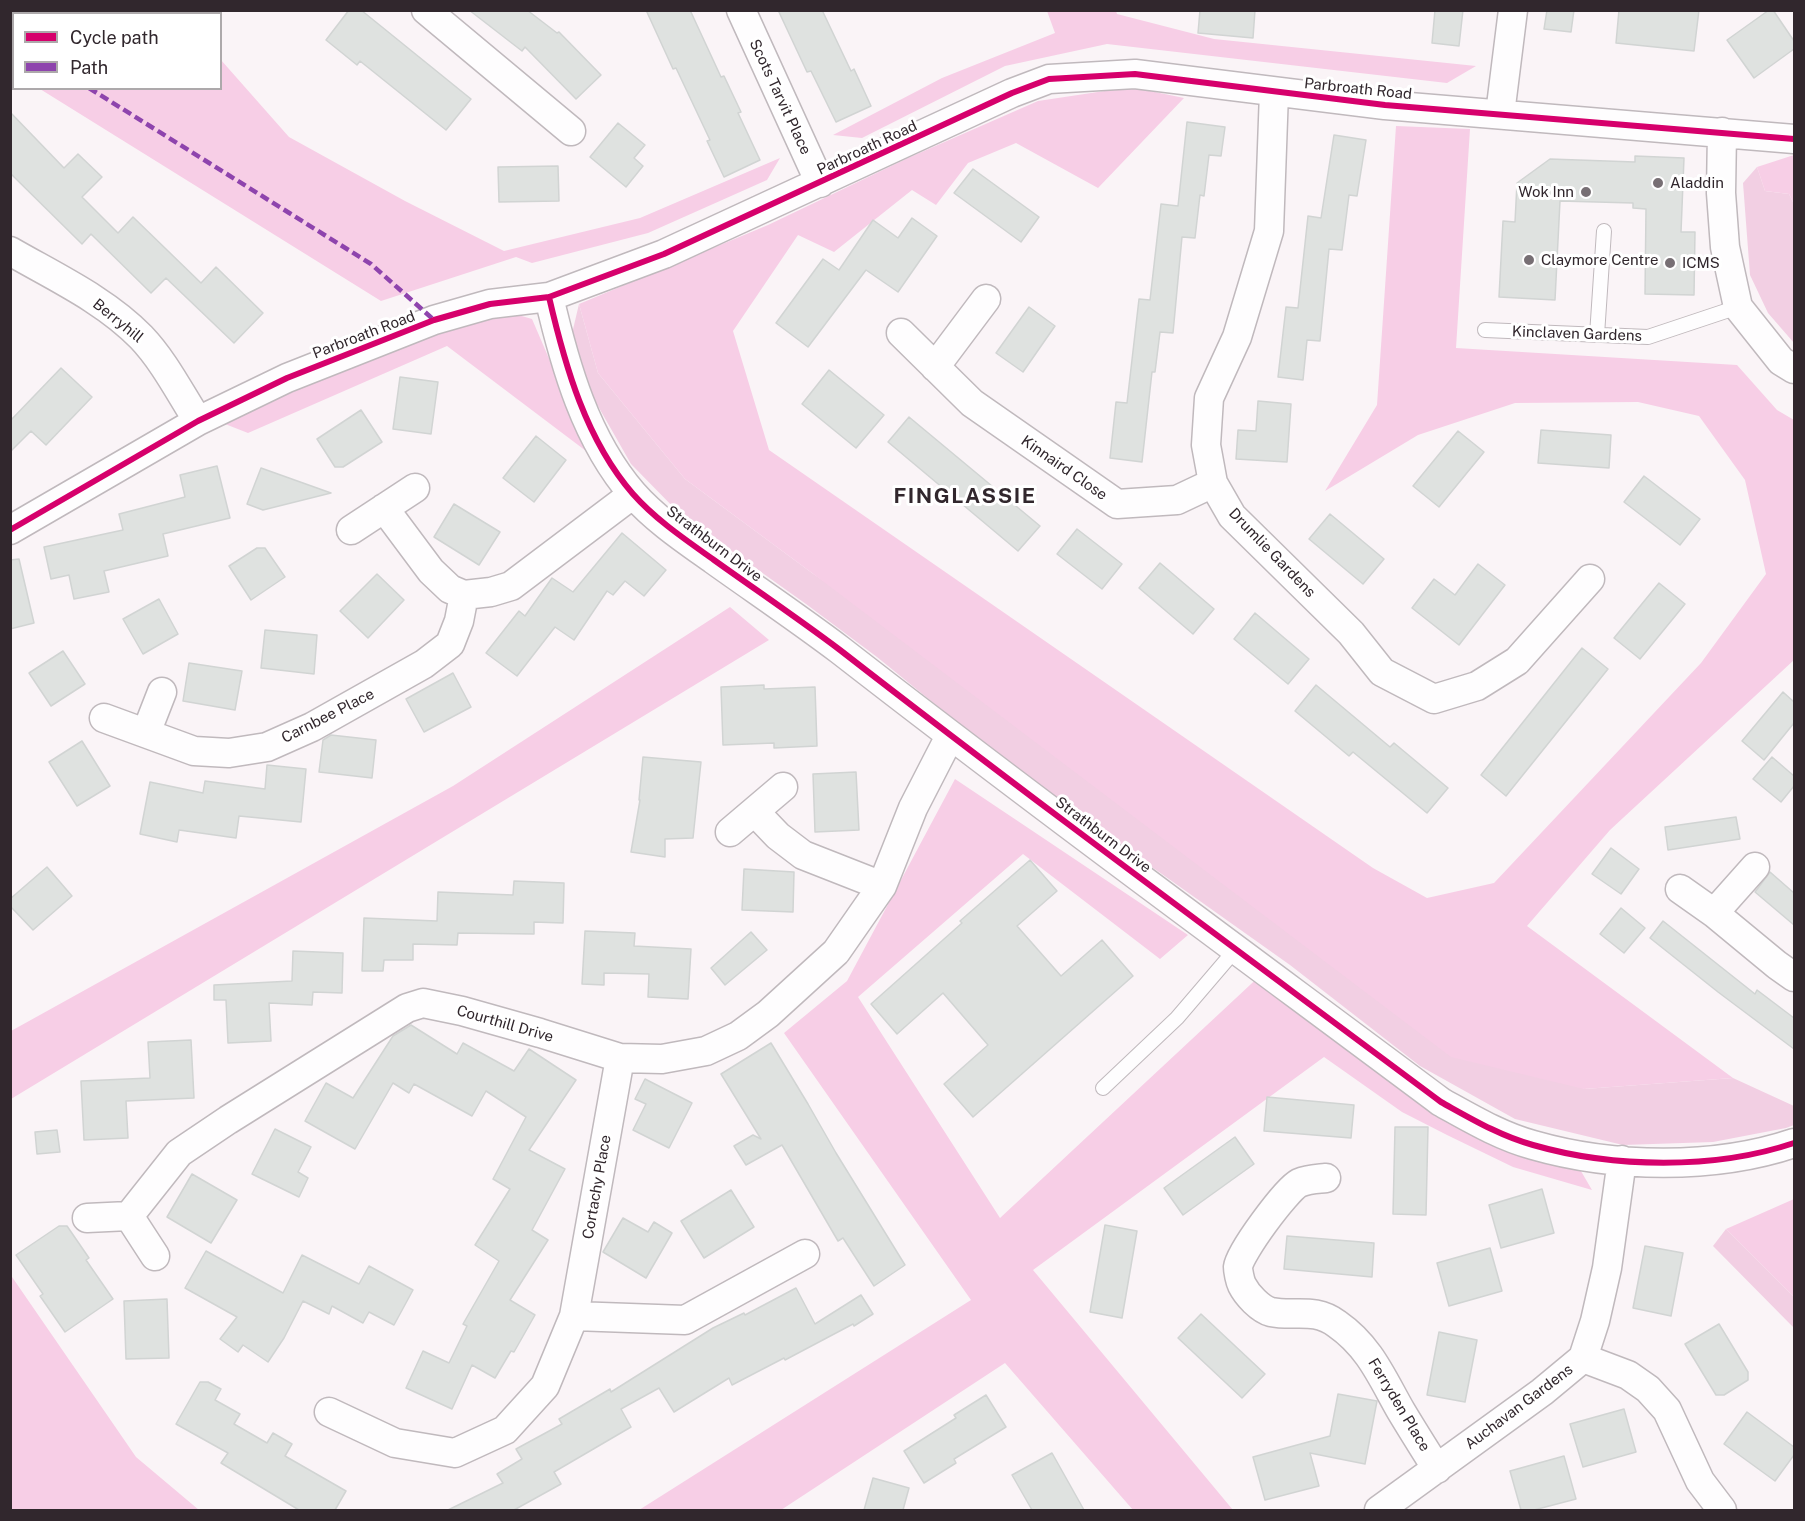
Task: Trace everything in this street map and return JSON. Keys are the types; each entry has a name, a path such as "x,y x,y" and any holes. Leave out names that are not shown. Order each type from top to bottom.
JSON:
{"street":[{"path":"426,10 571,131"},
{"name":"Scots Tarvit Place","path":"741,10 820,183"},
{"path":"1500,114 1513,10"},
{"name":"Parbroath Road","path":"10,530 198,421 287,378 434,320 490,304 549,297 663,254 1012,93 1049,79 1135,74 1385,105 1794,139"},
{"name":"Drumlie Gardens","path":"1274,92 1269,231 1237,337 1209,398 1206,445 1212,483 1232,516 1351,633 1382,672 1434,699 1477,686 1516,661 1590,579"},
{"path":"1722,132 1721,193 1725,247 1738,307 1781,361 1794,369"},
{"name":"Berryhill","path":"10,251 90,298 122,320 156,355 198,421"},
{"name":"Strathburn Drive","path":"549,297 561,349 584,409 601,446 633,494 684,538 822,637 950,736 1441,1102 1483,1125 1530,1144 1571,1154 1622,1160 1662,1162 1701,1160 1747,1155 1794,1143"},
{"path":"935,367 986,299"},
{"name":"Kinnaird Close","path":"901,333 972,403 1117,504 1178,500 1212,483"},
{"path":"351,530 415,488"},
{"path":"384,508 431,571 450,589 464,595 491,592 511,586 633,494"},
{"name":"Carnbee Place","path":"104,718 194,751 228,753 267,747 312,727 424,664 450,644 459,621 464,595"},
{"path":"146,733 162,693"},
{"name":"Courthill Drive","path":"129,1216 179,1153 407,1008 423,1003 462,1011 620,1058 662,1059 706,1051 738,1036 768,1014 836,952 882,886 913,808 950,736"},
{"path":"730,832 783,787"},
{"path":"755,812 778,836 803,855 882,886"},
{"path":"1714,913 1755,867"},
{"path":"1680,889 1794,977"},
{"name":"Cortachy Place","path":"329,1412 395,1443 455,1453 505,1430 545,1386 574,1316 620,1058"},
{"name":"Auchavan Gardens","path":"1379,1510 1542,1392 1582,1359 1595,1321 1607,1268 1622,1160"},
{"name":"Ferryden Place","path":"1326,1178 1312,1179 1298,1184 1285,1194 1253,1238 1238,1266 1241,1284 1253,1300 1270,1312 1312,1313 1336,1322 1357,1341 1381,1372 1400,1410 1437,1469"},
{"path":"87,1218 129,1216 155,1256"},
{"path":"574,1316 685,1320 805,1254"},
{"path":"1582,1359 1629,1375 1648,1389 1667,1410 1700,1481 1722,1510"}],"lane":[{"path":"1597,335 1604,231"},
{"name":"Kinclaven Gardens","path":"1485,330 1648,337 1738,307"},
{"path":"1103,1088 1177,1018 1236,949"}],"shaded area":[{"path":"201,10 202,12 12,12 12,71 11,11"},
{"path":"1047,11 1116,11 1117,14 1214,39 1476,66 1447,83 1107,44 1005,66 862,138 833,135 942,78 1055,33"},
{"path":"222,61 289,137 405,201 504,251 640,218 780,158 767,180 648,233 532,263 516,257 381,301 42,90 222,90"},
{"path":"1131,87 1184,98 1098,188 1016,143 968,163 936,205 912,190 834,252 798,235 733,331 769,450 1373,868 1427,898 1494,883 1701,663 1766,574 1745,480 1699,416 1638,402 1515,403 1418,435 1325,491 1377,405 1396,126 1470,129 1456,348 1737,365 1777,410 1794,420 1794,660 1610,830 1527,926 1733,1078 1584,1089 1451,1057 685,479 598,373 579,304 768,225 908,158 1038,101"},
{"path":"1794,155 1794,204 1789,194 1765,191 1757,167"},
{"path":"1757,167 1765,191 1789,194 1794,204 1794,343 1768,313 1750,275 1743,183"},
{"path":"579,304 598,373 685,479 812,573 1584,1089 1733,1078 1794,1106 1794,1125 1713,1142 1623,1145 1515,1119 1420,1066 1290,965 1050,798 877,657 681,515 631,464 586,385 570,342"},
{"path":"498,309 532,319 590,454 447,346 248,433 225,424 272,399"},
{"path":"730,607 769,640 11,1099 11,1031 453,786"},
{"path":"955,779 1188,935 1160,959 1023,854 858,997 1000,1218 1265,971 1441,1102 1571,1154 1592,1190 1513,1167 1447,1135 1402,1112 1324,1057 1033,1270 1233,1510 1133,1510 1005,1363 781,1510 639,1510 971,1300 784,1033 847,981"},
{"path":"1794,1199 1794,1297 1726,1229"},
{"path":"1726,1229 1794,1297 1794,1328 1713,1246"},
{"path":"10,1274 136,1457 199,1510 11,1510"}],"building":[{"path":"349,10 361,10 471,99 446,130 360,61 357,65 326,40"},
{"path":"469,10 527,10 557,33 559,32 601,75 576,99 525,47 522,51"},
{"path":"646,10 690,10 721,77 724,76 741,112 738,113 760,160 724,177 707,141 710,140 676,68 673,69"},
{"path":"778,10 822,10 851,71 854,69 871,106 836,122 811,71 807,72"},
{"path":"1200,10 1255,10 1253,38 1198,33"},
{"path":"1435,10 1463,10 1459,46 1432,43"},
{"path":"1547,10 1574,10 1571,32 1544,29"},
{"path":"1619,10 1699,10 1694,51 1616,43"},
{"path":"1769,10 1773,10 1794,41 1794,49 1754,78 1727,40"},
{"path":"10,112 64,168 78,154 102,177 82,197 118,233 133,217 201,283 216,267 263,313 234,343 166,278 151,293 91,234 82,244 10,173"},
{"path":"1187,122 1225,127 1221,156 1209,155 1204,196 1200,195 1195,238 1182,237 1173,333 1160,332 1155,372 1152,372 1142,462 1110,458 1116,402 1127,403 1139,299 1150,300 1161,204 1178,206"},
{"path":"618,123 645,145 634,158 643,166 626,187 590,157"},
{"path":"1334,135 1366,140 1357,196 1349,195 1342,250 1329,249 1320,341 1307,340 1303,380 1278,377 1286,307 1298,308 1308,216 1321,218"},
{"path":"1635,156 1684,158 1681,232 1695,232 1694,295 1645,294 1646,209 1633,208 1633,203 1560,201 1555,300 1499,297 1503,221 1515,222 1517,183 1550,159 1635,162"},
{"path":"558,166 559,201 499,202 498,167"},
{"path":"973,169 1039,217 1021,242 954,193"},
{"path":"912,218 937,236 898,292 866,270 808,347 776,323 823,259 839,270 873,220 898,238"},
{"path":"1029,307 1055,326 1023,372 996,353"},
{"path":"61,368 92,397 46,445 31,431 10,452 10,421"},
{"path":"829,370 884,415 856,448 802,404"},
{"path":"400,377 438,382 431,434 393,429"},
{"path":"1258,401 1291,404 1287,462 1236,459 1238,430 1256,431"},
{"path":"361,410 382,442 343,467 335,467 317,439"},
{"path":"909,417 1040,526 1018,551 888,442"},
{"path":"1541,430 1611,435 1609,468 1538,463"},
{"path":"1458,431 1484,452 1439,507 1413,486"},
{"path":"536,436 566,460 534,502 503,478"},
{"path":"217,466 230,518 163,534 168,556 104,571 109,592 74,599 69,575 51,579 44,547 123,530 119,514 185,497 180,475"},
{"path":"261,468 331,493 263,510 247,504"},
{"path":"1644,476 1700,519 1680,545 1624,502"},
{"path":"454,504 500,532 479,565 434,537"},
{"path":"1330,514 1384,559 1363,584 1309,539"},
{"path":"1077,529 1122,564 1102,589 1057,554"},
{"path":"622,533 666,570 644,596 625,581 613,595 607,591 574,640 555,627 517,676 486,653 519,611 525,616 552,578 573,592"},
{"path":"257,548 265,548 285,577 251,600 229,566"},
{"path":"19,559 34,623 10,629 10,560"},
{"path":"1160,563 1214,609 1193,634 1139,588"},
{"path":"1478,564 1505,585 1459,645 1412,608 1434,579 1455,595"},
{"path":"377,574 404,600 368,638 340,611"},
{"path":"1659,583 1685,604 1640,659 1614,638"},
{"path":"159,599 178,634 143,654 123,619"},
{"path":"1255,613 1309,659 1288,684 1234,639"},
{"path":"265,630 317,635 314,674 261,668"},
{"path":"1582,648 1608,669 1506,796 1481,775"},
{"path":"63,651 85,684 51,706 29,673"},
{"path":"189,663 242,671 235,710 183,701"},
{"path":"453,673 471,707 424,732 406,699"},
{"path":"764,685 764,689 815,687 817,746 774,748 774,743 723,745 721,687"},
{"path":"1316,685 1390,747 1394,743 1448,788 1427,813 1353,752 1349,756 1295,711"},
{"path":"1783,692 1794,702 1794,723 1764,760 1742,741"},
{"path":"331,735 376,740 372,778 319,772 323,740"},
{"path":"82,741 110,786 77,806 49,762"},
{"path":"643,757 701,762 693,838 665,839 665,857 631,852 640,800"},
{"path":"1772,757 1794,776 1794,786 1781,802 1753,779"},
{"path":"267,765 306,769 301,822 239,816 236,838 179,830 177,842 140,834 150,782 203,793 205,781 265,789"},
{"path":"856,772 859,830 815,832 813,774"},
{"path":"1736,817 1740,839 1668,850 1665,827"},
{"path":"1611,848 1639,869 1621,894 1592,874"},
{"path":"1030,860 1057,891 1017,926 1061,976 1102,940 1133,976 973,1117 944,1084 988,1045 943,993 897,1034 871,1004"},
{"path":"47,867 72,896 33,930 10,906 10,899"},
{"path":"744,869 794,872 793,912 742,910"},
{"path":"1770,872 1794,893 1794,925 1755,892"},
{"path":"514,881 564,883 563,923 534,922 534,934 458,933 457,945 413,944 413,960 384,960 383,971 362,971 364,918 437,921 438,892 513,895"},
{"path":"1621,908 1645,928 1624,953 1600,934"},
{"path":"1663,921 1755,994 1757,990 1794,1018 1794,1049 1650,938"},
{"path":"585,931 635,933 634,946 691,949 688,999 648,997 649,974 604,973 604,985 582,984"},
{"path":"751,932 767,950 725,985 711,968"},
{"path":"293,951 343,953 342,993 313,992 312,1005 269,1003 271,1041 228,1043 226,1000 214,1000 214,985 292,981"},
{"path":"411,1025 457,1054 463,1043 514,1071 529,1049 576,1080 529,1150 565,1169 532,1230 548,1240 510,1300 535,1315 514,1352 511,1351 495,1378 472,1365 452,1409 406,1388 423,1351 449,1363 467,1326 463,1324 499,1261 475,1245 510,1189 493,1179 526,1117 486,1091 472,1116 414,1084 409,1093 393,1083 355,1149 305,1121 326,1083 353,1098 393,1036"},
{"path":"191,1040 194,1098 126,1101 128,1138 84,1140 81,1081 150,1078 148,1042"},
{"path":"771,1043 905,1265 874,1286 843,1238 838,1241 782,1145 746,1165 734,1146 753,1135 761,1139 721,1074"},
{"path":"645,1079 692,1103 669,1148 633,1130 646,1104 635,1099"},
{"path":"1267,1097 1354,1105 1351,1138 1264,1131"},
{"path":"1395,1127 1428,1127 1426,1215 1393,1214"},
{"path":"275,1129 311,1147 298,1172 308,1178 299,1197 252,1174"},
{"path":"57,1130 60,1152 37,1154 35,1132"},
{"path":"1235,1137 1254,1164 1183,1215 1164,1188"},
{"path":"192,1174 237,1200 211,1243 167,1217"},
{"path":"1542,1189 1554,1233 1501,1248 1489,1205"},
{"path":"731,1190 754,1227 704,1258 681,1221"},
{"path":"623,1218 648,1232 654,1222 672,1233 646,1278 603,1252"},
{"path":"1105,1225 1137,1231 1122,1318 1090,1312"},
{"path":"59,1226 67,1226 89,1258 86,1260 113,1299 65,1332 40,1296 43,1294 16,1255"},
{"path":"1287,1236 1374,1243 1372,1277 1284,1269"},
{"path":"1645,1246 1683,1253 1671,1316 1633,1308"},
{"path":"1490,1248 1502,1291 1449,1306 1437,1263"},
{"path":"206,1251 283,1293 302,1255 359,1284 369,1266 413,1290 394,1325 369,1312 363,1323 332,1306 329,1314 303,1301 284,1338 268,1362 243,1345 238,1352 220,1339 237,1317 185,1288"},
{"path":"796,1288 815,1324 861,1295 873,1314 854,1326 853,1324 732,1385 729,1378 674,1412 659,1388 621,1409 631,1427 554,1472 561,1484 514,1510 448,1510 503,1483 497,1474 522,1459 516,1449 562,1424 559,1419 610,1389 611,1392 713,1328 744,1313 745,1315"},
{"path":"167,1299 169,1358 126,1359 124,1301"},
{"path":"1201,1314 1265,1374 1242,1398 1178,1338"},
{"path":"1719,1324 1748,1372 1748,1380 1724,1395 1716,1395 1685,1344"},
{"path":"1439,1332 1477,1340 1465,1402 1427,1395"},
{"path":"200,1382 208,1382 221,1389 215,1400 240,1414 234,1424 267,1443 273,1433 292,1444 285,1456 346,1491 335,1510 299,1510 221,1463 228,1453 176,1424"},
{"path":"1338,1394 1377,1401 1365,1464 1310,1453 1319,1486 1265,1500 1253,1457 1330,1436"},
{"path":"986,1395 1006,1427 954,1459 956,1463 924,1483 904,1451 956,1418 954,1415"},
{"path":"1624,1409 1636,1452 1583,1467 1570,1424"},
{"path":"1747,1412 1794,1447 1794,1455 1775,1481 1724,1444"},
{"path":"1052,1453 1084,1510 1032,1510 1012,1475"},
{"path":"1564,1456 1576,1499 1534,1510 1521,1510 1510,1471"},
{"path":"873,1478 909,1488 903,1510 864,1510"}],"marked path":[{"path":"92,90 371,264 434,320"}],"cycle path":[{"path":"10,530 198,421 287,378 434,320 490,304 549,297 664,254 1012,93 1049,79 1135,74 1385,105 1794,139"},
{"path":"549,297 570,375 590,426 617,473 651,512 682,537 840,650 1064,821 1441,1102 1509,1137 1533,1145 1564,1153 1630,1162 1697,1162 1763,1152 1794,1143"}],"place":[{"name":"Aladdin","path":"1658,183"},
{"name":"Wok Inn","path":"1586,192"},
{"name":"Claymore Centre","path":"1529,260"},
{"name":"ICMS","path":"1670,263"}],"district":[{"name":"FINGLASSIE","path":"965,497"}]}
